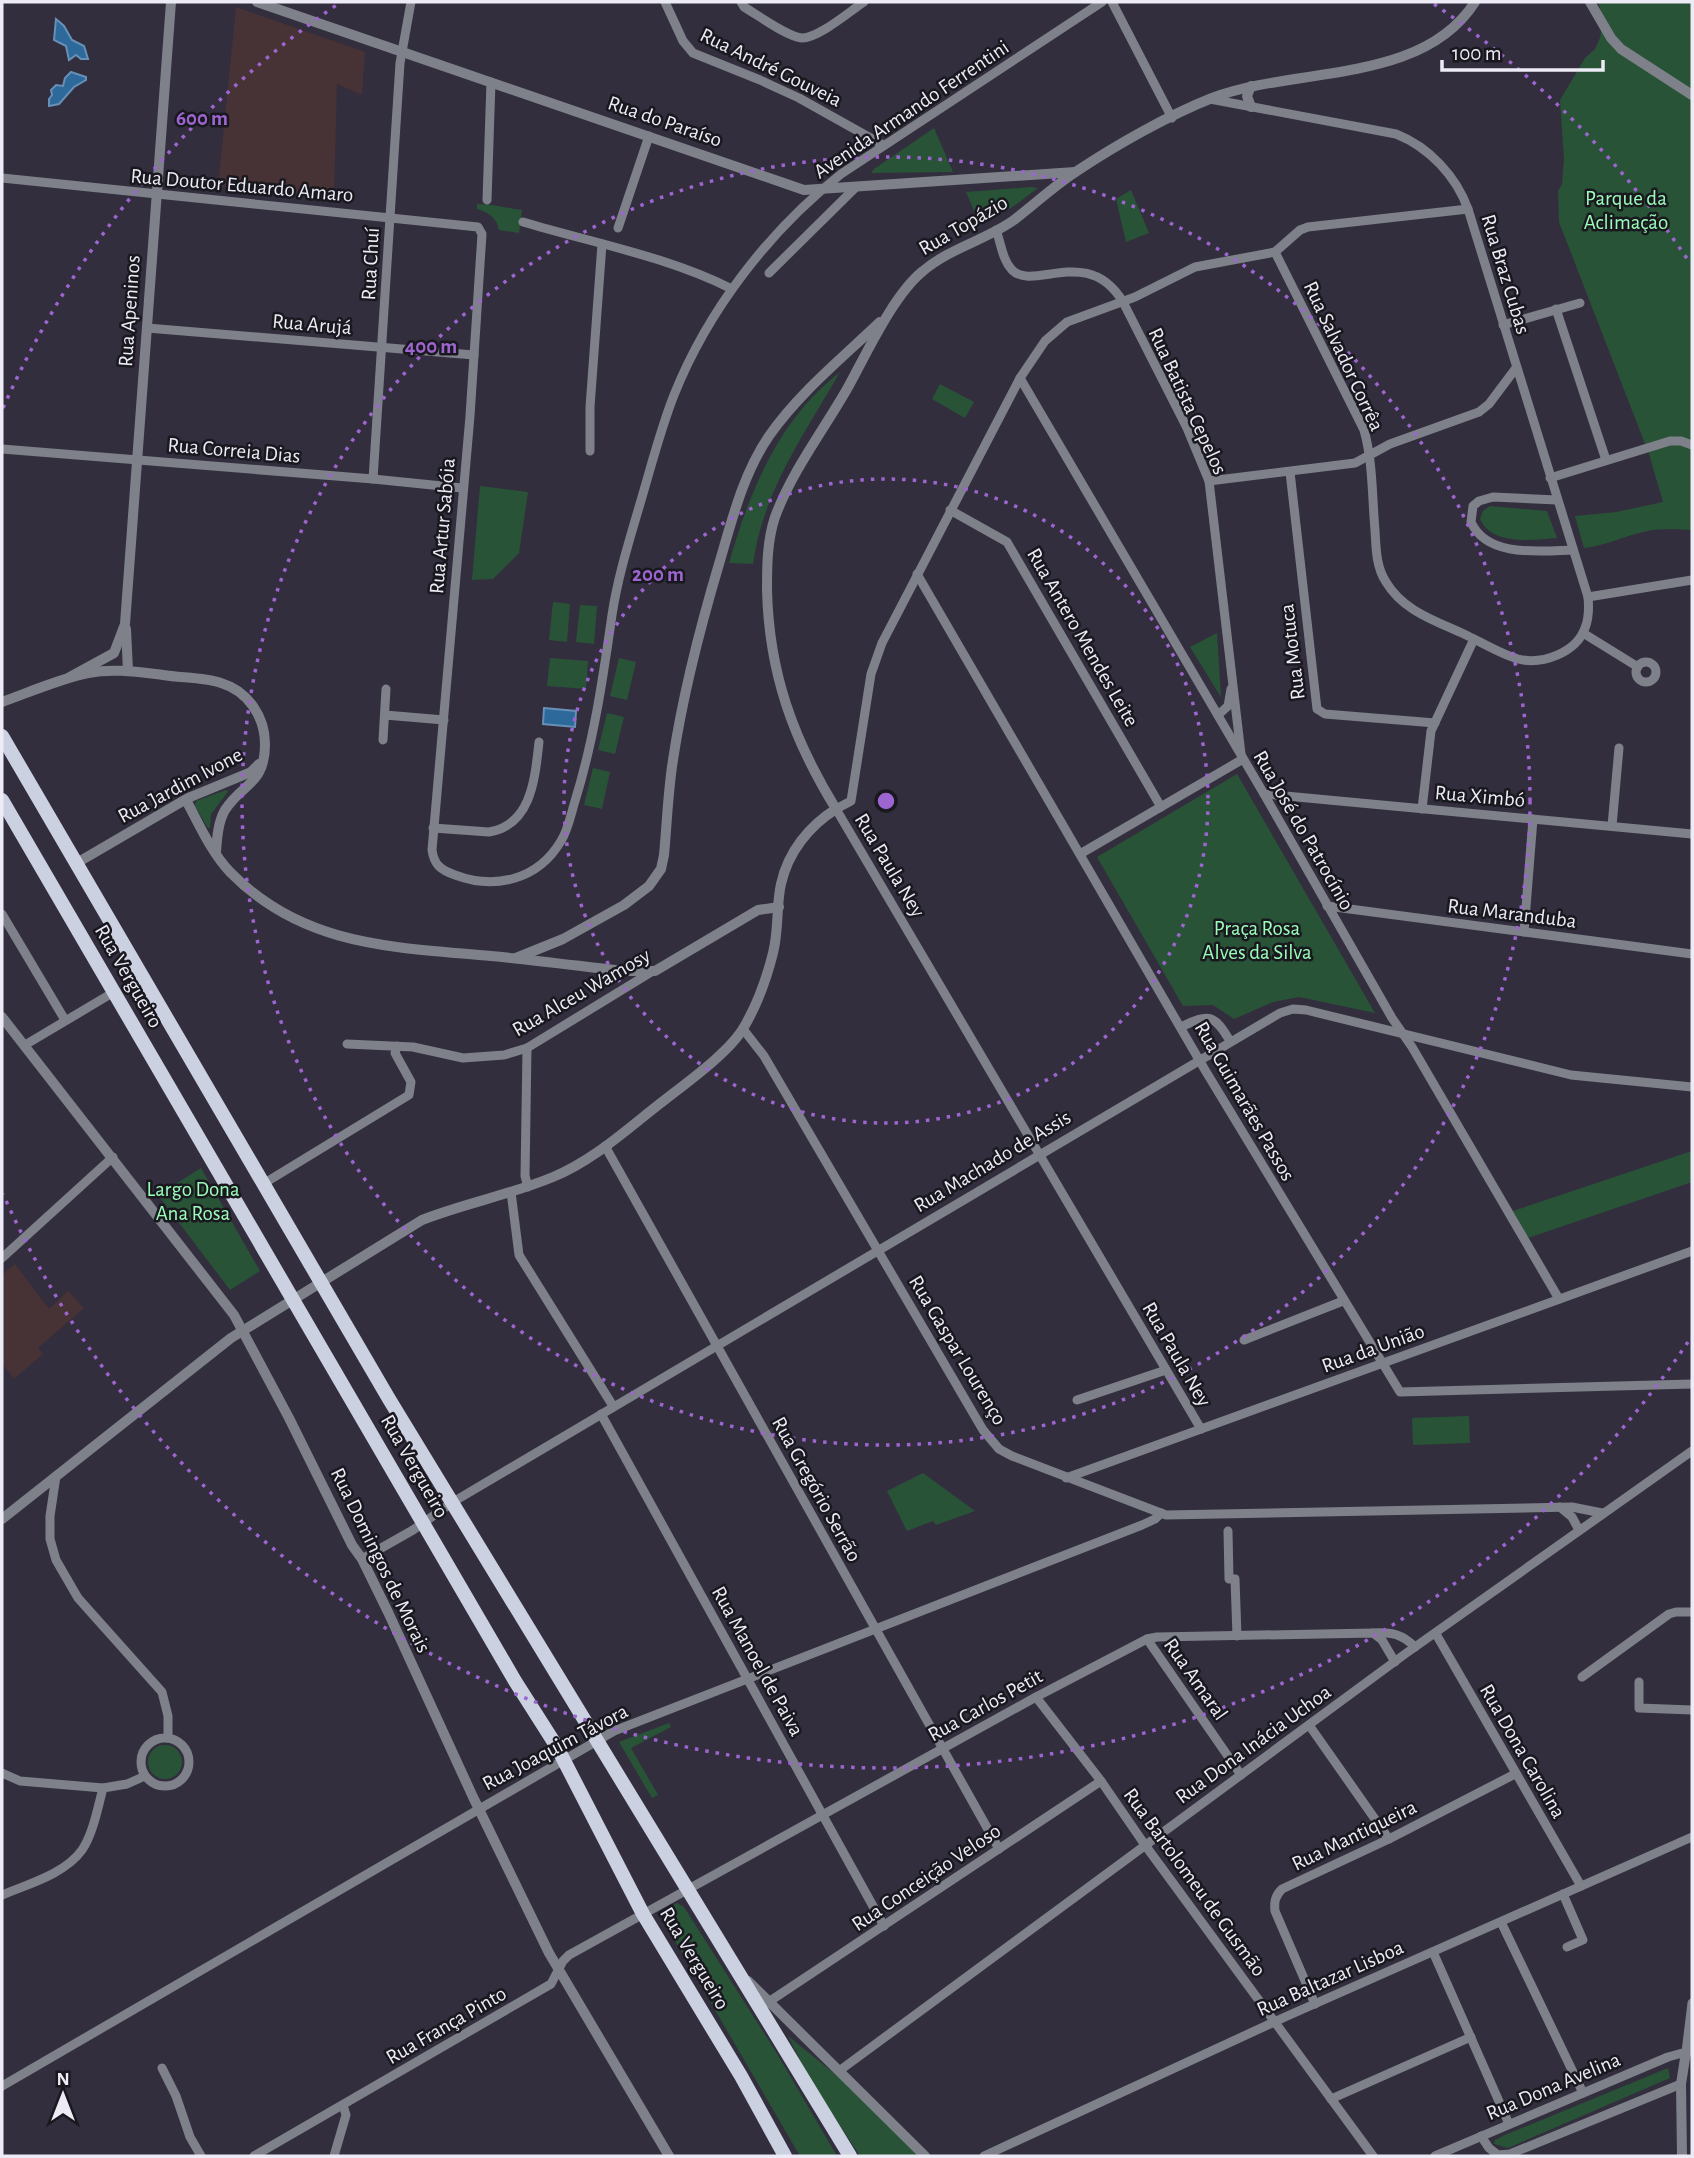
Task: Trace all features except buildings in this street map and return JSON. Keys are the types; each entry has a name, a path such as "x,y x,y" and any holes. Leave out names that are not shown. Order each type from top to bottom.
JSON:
{"main road":[{"name":"Rua Vergueiro","path":"2,736 321,1283 686,1890 741,1975 850,2156"},
{"name":"Rua Vergueiro","path":"2,800 515,1681 564,1758 643,1914 741,2076 785,2156"}],"street":[{"name":"Rua Apeninos","path":"128,671 125,624 171,2"},
{"name":"Rua do Paraíso","path":"257,2 804,190 1075,172"},
{"name":"Rua Chuí","path":"373,479 402,51 411,2"},
{"name":"Rua André Gouveia","path":"665,2 683,41 693,53 760,79 883,145"},
{"path":"741,2 756,14 801,38 813,36 864,2"},
{"name":"Avenida Armando Ferrentini","path":"433,828 432,850 436,863 443,870 472,881 487,883 514,879 533,869 550,855 562,839 591,745 615,595 664,422 685,369 732,289 801,207 822,189 1091,5 1102,2"},
{"path":"1112,2 1172,118"},
{"name":"Rua Topázio","path":"836,809 785,706 771,647 766,568 771,531 797,471 912,282 924,270 949,254 1011,222 1075,172 1123,142 1210,99 1251,86 1408,55 1444,36 1457,25 1475,2"},
{"path":"1590,2 1611,38 1621,49 1692,95"},
{"path":"1596,2 1598,15"},
{"path":"487,200 491,82"},
{"path":"1251,86 1247,96 1251,107"},
{"name":"Rua Braz Cubas","path":"1210,99 1409,139 1442,166 1457,186 1468,209 1588,597 1589,610 1583,633"},
{"path":"618,228 649,136"},
{"path":"1031,177 1039,179 1047,186 1045,195"},
{"name":"Rua Doutor Eduardo Amaro","path":"2,178 478,227"},
{"path":"769,273 855,188"},
{"path":"822,189 844,199"},
{"path":"1275,252 1300,230 1308,227 1468,209"},
{"path":"523,222 621,248 732,289"},
{"name":"Rua Artur Sabóia","path":"433,828 474,355 482,234 478,227"},
{"name":"Rua Batista Cepelos","path":"996,230 1007,264 1015,273 1033,276 1073,271 1090,275 1112,287 1123,302 1187,428 1209,481 1242,758"},
{"path":"590,451 590,407 602,244"},
{"name":"Rua Paula Ney","path":"1201,1429 836,809 851,801 875,660 1020,378 1045,341 1068,322 1123,302 1195,267 1275,252"},
{"name":"Rua Salvador Corrêa","path":"1275,252 1361,421 1369,456 1377,558 1383,579 1396,596 1411,609 1517,659 1547,659 1577,642 1583,633"},
{"path":"1503,325 1580,303"},
{"path":"1556,310 1606,460"},
{"path":"516,958 563,940 624,905 649,886 661,869 673,757 688,678 734,510 751,468 770,436 790,411 891,313"},
{"name":"Rua Arujá","path":"147,328 474,355"},
{"path":"838,362 850,362 853,365 853,379"},
{"path":"1209,481 1354,463 1390,444 1479,412 1489,404 1516,368"},
{"name":"Rua José do Patrocínio","path":"1020,378 1559,1299"},
{"path":"1550,478 1670,441 1692,445"},
{"name":"Rua Correia Dias","path":"2,449 463,488"},
{"name":"Rua Motuca","path":"1290,472 1317,709 1325,714 1435,723"},
{"path":"1557,500 1488,497 1474,506 1470,514 1471,522 1479,536 1497,546 1519,550 1573,550"},
{"name":"Rua Antero Mendes Leite","path":"950,510 1007,542 1161,807"},
{"name":"Rua Guimarães Passos","path":"917,574 1199,1060 1400,1392 1692,1384"},
{"path":"1588,597 1692,580"},
{"name":"Rua Apeninos","path":"70,677 114,653 125,624"},
{"path":"1583,633 1638,667"},
{"path":"1423,809 1431,731 1474,639"},
{"path":"2,702 70,677 99,671 128,671 222,683 244,695 258,712 263,727 264,759 257,778 225,811 219,828 216,852"},
{"path":"1218,715 1228,706 1233,684"},
{"path":"383,740 387,689"},
{"path":"384,715 444,720"},
{"path":"433,828 489,832 498,831 513,823 520,816 530,794 539,742"},
{"path":"1612,826 1619,748"},
{"path":"1080,854 1242,758"},
{"name":"Rua Jardim Ivone","path":"75,864 186,800 251,772 264,759"},
{"name":"Rua Ximbó","path":"1264,794 1692,834"},
{"path":"186,800 216,852 232,873 287,916 321,932 397,946 623,971 654,971"},
{"path":"2,1519 244,1330 422,1220 453,1208 528,1187 573,1167 605,1146 699,1072 743,1029 773,952 781,884 798,845 817,821 836,809"},
{"path":"1524,932 1533,819"},
{"name":"Rua Maranduba","path":"1327,906 1692,954"},
{"name":"Rua Alceu Wamosy","path":"347,1044 413,1047 463,1058 504,1055 527,1048 758,910 779,907"},
{"path":"2,914 5,927 65,1020"},
{"path":"25,1045 114,992"},
{"name":"Rua Machado de Assis","path":"362,1559 613,1406 1273,1016 1293,1009 1306,1010 1571,1074 1692,1087"},
{"name":"Rua Domingos de Morais","path":"2,1017 113,1157 244,1330 352,1545 362,1559 479,1808 559,1970 669,2156"},
{"path":"1181,1027 1202,1017 1211,1018 1221,1026 1230,1041"},
{"name":"Rua Gaspar Lourenço","path":"743,1029 764,1056 990,1439 1012,1456 1066,1479 1171,1515 1560,1507 1602,1513"},
{"path":"263,1184 409,1095 411,1082 395,1053 397,1046"},
{"path":"527,1048 525,1176 528,1187"},
{"name":"Rua Gregório Serrão","path":"605,1146 999,1849"},
{"path":"2,1258 113,1157"},
{"path":"511,1192 519,1255 613,1406"},
{"name":"Rua da União","path":"1066,1479 1692,1251"},
{"path":"1244,1340 1343,1301"},
{"path":"1077,1400 1166,1370"},
{"name":"Rua Manoel de Paiva","path":"601,1414 884,1926"},
{"name":"Rua Dona Inácia Uchoa","path":"839,2071 1415,1647 1692,1451"},
{"path":"57,1476 50,1527 50,1539 56,1560 78,1598 162,1692 168,1716 168,1738"},
{"path":"1560,1507 1572,1517 1579,1530"},
{"name":"Rua Joaquim Távora","path":"2,2086 614,1731 1142,1525 1161,1513"},
{"path":"1228,1531 1229,1579 1235,1579 1237,1636"},
{"path":"1582,1677 1669,1614 1692,1612"},
{"path":"1373,1633 1390,1650 1395,1662"},
{"name":"Rua Carlos Petit","path":"643,1914 1036,1697 1147,1639 1397,1633 1415,1647"},
{"name":"Rua Dona Carolina","path":"1436,1633 1581,1886"},
{"name":"Rua Amaral","path":"1147,1639 1241,1775"},
{"path":"1639,1682 1639,1708 1692,1710"},
{"name":"Rua Bartolomeu de Gusmão","path":"1036,1697 1101,1781 1144,1845 1373,2156"},
{"path":"1309,1725 1389,1839"},
{"path":"168,1738 178,1742 187,1752 186,1772 177,1782 164,1786 145,1776 141,1765 143,1752 152,1742 168,1738"},
{"path":"2,1773 20,1781"},
{"name":"Rua Mantiqueira","path":"1315,2004 1275,1911 1277,1894 1282,1889 1389,1839 1515,1774"},
{"path":"2,1780 103,1788 127,1784 145,1776"},
{"name":"Rua Conceição Veloso","path":"770,2001 1101,1781"},
{"path":"2,1895 54,1872 78,1856 87,1841 103,1788"},
{"name":"Rua Baltazar Lisboa","path":"984,2156 1274,2022 1692,1837"},
{"path":"1563,1894 1583,1940 1567,1947"},
{"name":"Rua França Pinto","path":"254,2156 551,1984 569,1955 643,1914"},
{"path":"1501,1922 1583,2093"},
{"path":"1433,1952 1509,2124"},
{"name":"Rua Vergueiro","path":"741,1975 925,2156"},
{"path":"1682,2156 1681,2084 1689,2051 1692,2003"},
{"path":"1331,2099 1471,2037"},
{"name":"Rua Dona Avelina","path":"1435,2156 1668,2057 1689,2051"},
{"path":"162,2068 177,2096 190,2137 201,2156"},
{"path":"1481,2136 1493,2152 1503,2155 1681,2084"},
{"path":"334,2156 346,2115 343,2105"}],"shaded area":[{"path":"236,7 365,52 362,95 337,84 334,198 218,186"},
{"path":"15,1264 49,1309 68,1291 84,1308 38,1348 43,1354 14,1379 2,1363 2,1275"}],"green space":[{"name":"Parque da Aclimação","path":"1598,2 1692,2 1692,530 1648,531 1584,548 1575,516 1616,512 1663,502 1649,454 1559,222 1558,191 1562,184 1564,159 1560,100 1600,38 1603,17"},
{"path":"934,128 953,172 871,173 874,169"},
{"path":"1038,188 1014,206 980,225 966,192"},
{"path":"1131,190 1149,233 1126,242 1116,199"},
{"path":"477,204 522,210 519,233 499,230 494,219 477,209"},
{"path":"840,372 775,488 758,537 753,564 729,563 746,510 769,458 799,412"},
{"path":"940,384 974,402 965,418 932,399"},
{"path":"480,486 528,492 519,553 493,579 472,580"},
{"path":"1490,506 1547,511 1557,538 1514,539 1494,534 1480,519 1483,511"},
{"path":"553,602 570,604 567,642 549,640"},
{"path":"580,605 597,606 594,644 576,642"},
{"path":"1217,633 1221,697 1190,647"},
{"path":"550,658 588,661 586,689 547,686"},
{"path":"619,658 636,662 627,700 610,696"},
{"path":"607,713 624,717 615,754 598,750"},
{"path":"593,768 610,772 602,809 584,805"},
{"name":"Praça Rosa Alves da Silva","path":"1237,774 1375,1013 1299,997 1273,1002 1234,1019 1213,1005 1183,1006 1097,857"},
{"path":"226,790 227,793 211,814 208,828 195,806 196,801"},
{"path":"1692,1151 1692,1182 1528,1238 1513,1211"},
{"name":"Largo Dona Ana Rosa","path":"201,1168 260,1271 230,1290 158,1195"},
{"path":"1469,1416 1470,1443 1413,1445 1412,1418"},
{"path":"923,1473 975,1511 936,1525 933,1521 907,1531 887,1491"},
{"path":"669,1723 671,1727 631,1748 658,1795 652,1798 619,1742"},
{"path":"165,1745 177,1750 182,1762 177,1774 165,1779 153,1774 148,1762 153,1750"},
{"path":"677,1903 684,1907 776,2052 837,2156 800,2156 661,1917 663,1910"},
{"path":"788,2036 851,2087 920,2156 860,2156 809,2078"},
{"path":"1668,2068 1670,2078 1508,2148 1494,2144 1495,2140 1505,2135"}],"water":[{"path":"56,19 64,26 72,40 84,46 88,59 81,59 76,55 69,60 66,46 54,40"},
{"path":"71,72 86,77 86,80 74,87 59,104 49,106 51,90 56,85 63,86 65,78"},
{"path":"544,708 576,711 575,727 543,724"}]}
